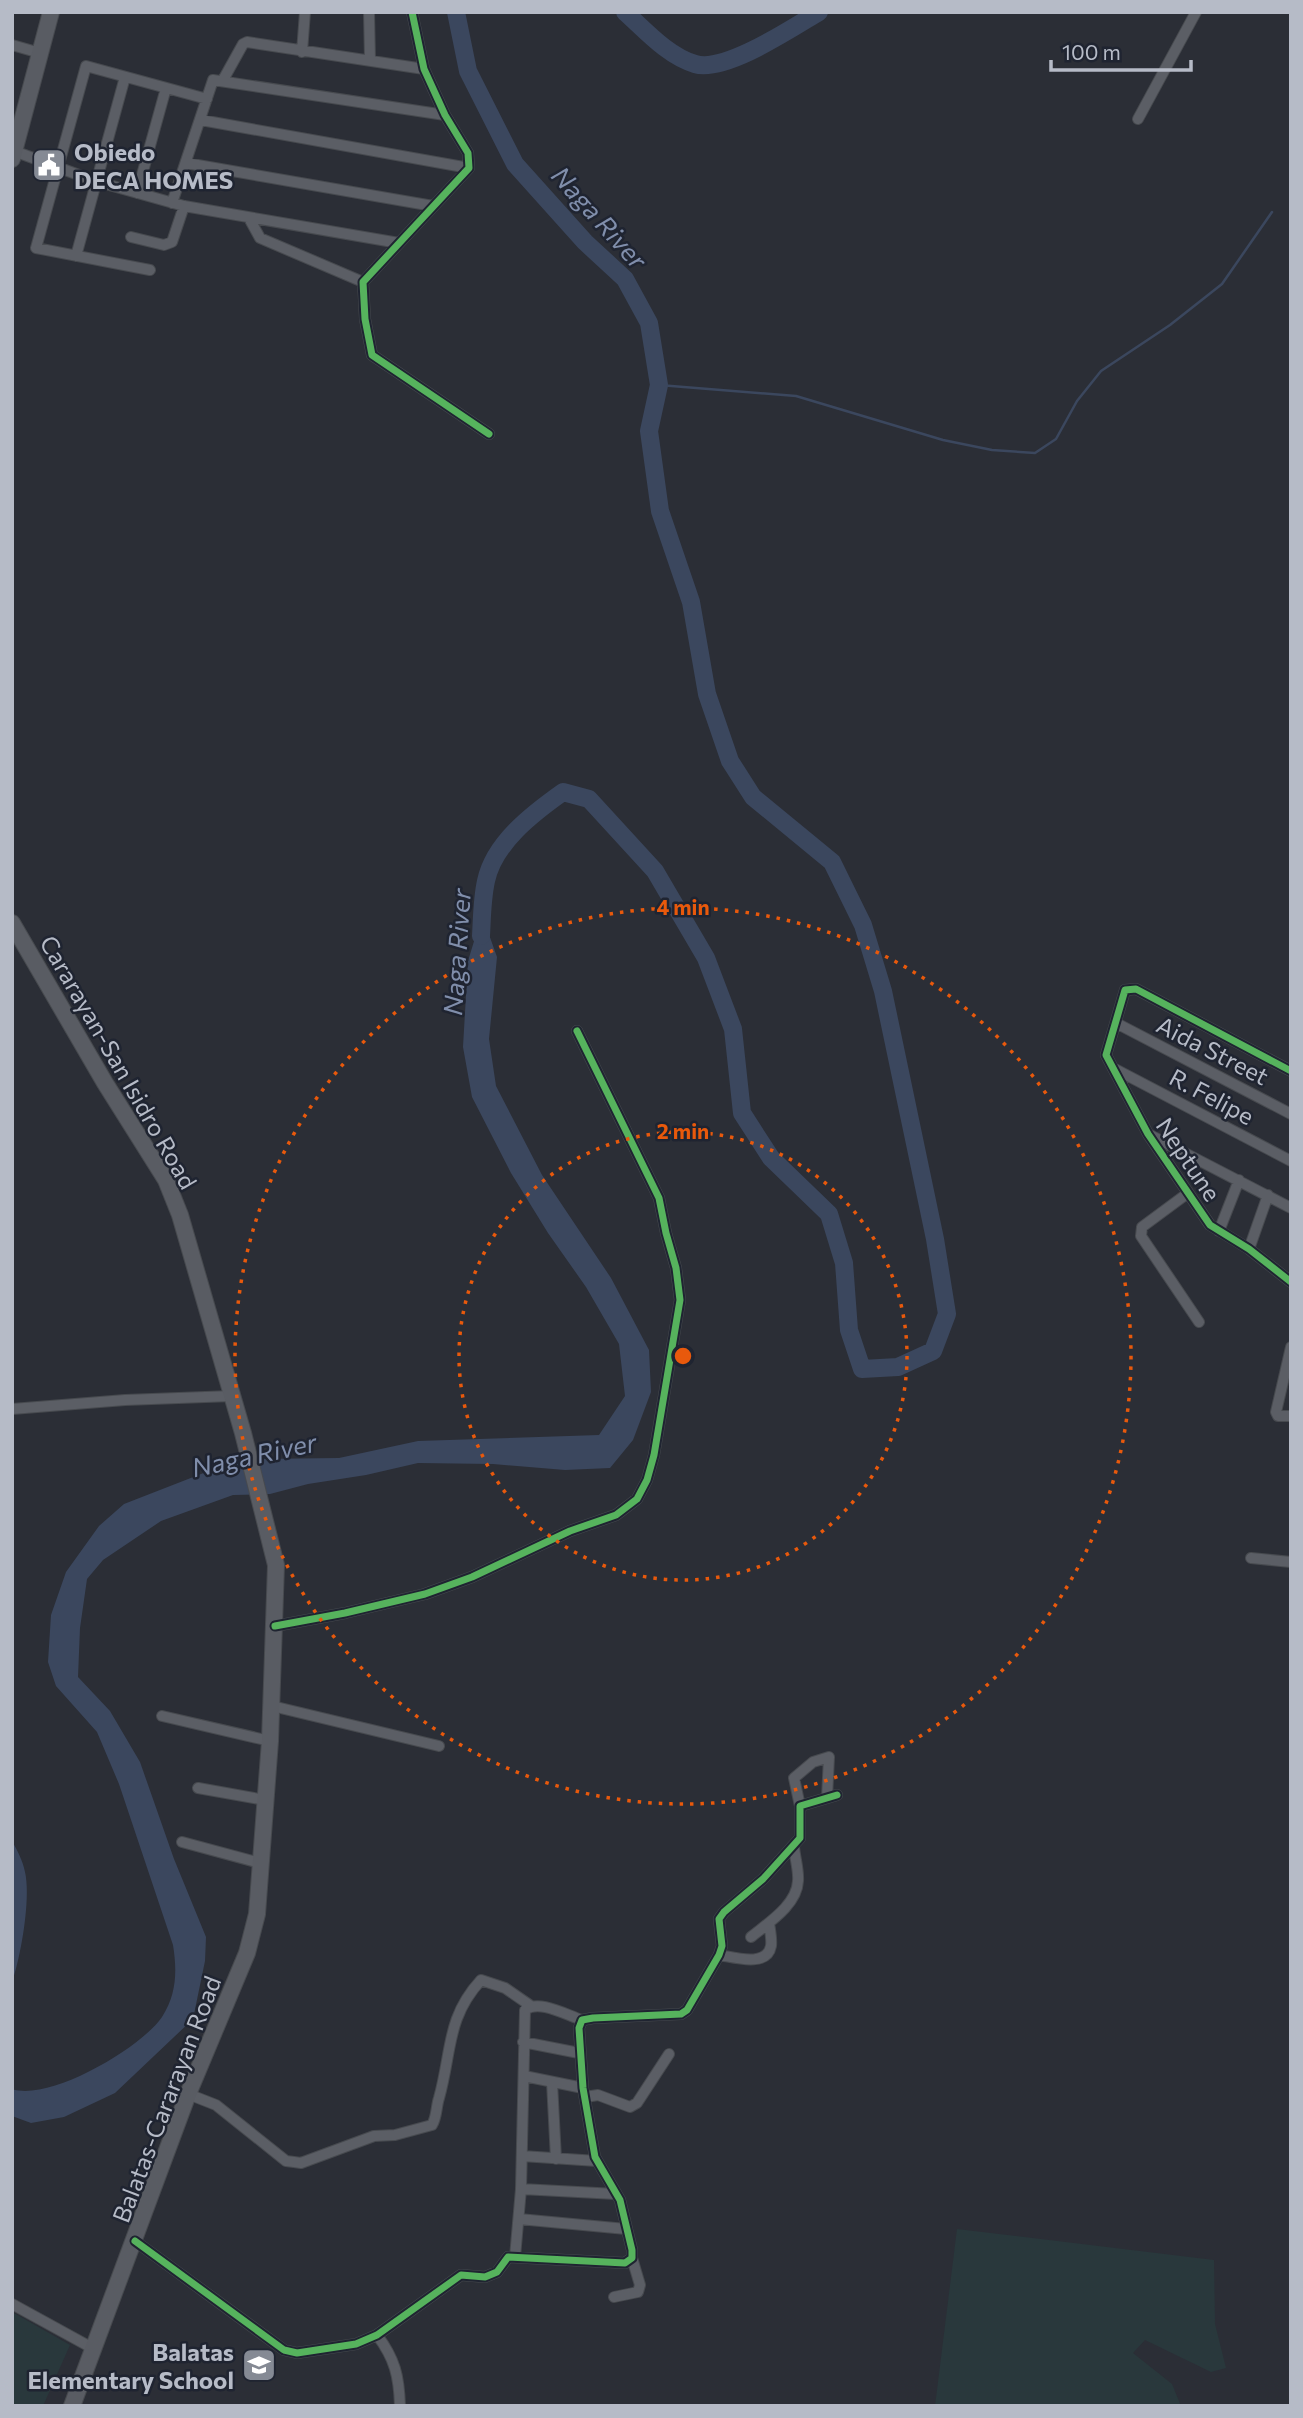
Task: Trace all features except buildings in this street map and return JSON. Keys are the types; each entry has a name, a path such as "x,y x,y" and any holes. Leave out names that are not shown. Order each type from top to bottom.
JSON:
{"main road":[{"path":"14,147 51,12"},
{"name":"Cararayan-San Isidro Road","path":"12,923 105,1083 166,1180 180,1215 243,1433 276,1565 272,1706 265,1800"},
{"name":"Balatas-Cararayan Road","path":"72,2406 188,2094 247,1952 257,1914 265,1800"}],"street":[{"path":"302,52 305,12"},
{"path":"369,12 370,60"},
{"path":"412,12 425,69 445,115 468,153 469,168 363,282 365,318 372,355 489,434"},
{"path":"1138,119 1196,12"},
{"path":"223,80 243,44 247,42 425,69"},
{"path":"12,45 40,53"},
{"path":"149,270 36,248 86,66 207,99"},
{"path":"76,256 125,77"},
{"path":"172,203 213,80 445,115"},
{"path":"137,192 166,88"},
{"path":"201,120 469,168"},
{"path":"14,147 58,169 184,206 399,243"},
{"path":"186,163 433,206"},
{"path":"131,237 164,245 172,242 184,206"},
{"path":"249,218 260,239 363,282"},
{"name":"Neptune","path":"1291,1071 1136,989 1125,990 1106,1055 1147,1134 1210,1225 1291,1282"},
{"name":"Aida Street","path":"1115,1023 1291,1114"},
{"path":"275,1626 425,1594 472,1577 535,1546 616,1515 637,1499 647,1479 661,1423 680,1300 680,1284 659,1198 578,1031"},
{"name":"R. Felipe","path":"1113,1068 1291,1161"},
{"path":"1147,1134 1291,1208"},
{"path":"1219,1231 1239,1180"},
{"path":"1188,1193 1142,1227 1141,1236 1199,1322"},
{"path":"1249,1250 1268,1195"},
{"path":"1290,1351 1276,1412 1278,1416 1291,1416"},
{"path":"12,1409 232,1396"},
{"path":"1251,1558 1291,1562"},
{"path":"272,1706 439,1746"},
{"path":"162,1716 270,1741"},
{"path":"515,2257 521,2189 525,2010 531,2006 540,2006 582,2020 681,2014 687,2010 719,1955 722,1946 719,1919 763,1879 800,1838 800,1806 794,1778 813,1762 829,1757 832,1796 800,1806"},
{"path":"198,1788 265,1800"},
{"path":"182,1843 260,1863"},
{"path":"751,1937 791,1901 797,1891 799,1880 794,1847"},
{"path":"719,1955 756,1960 766,1956 771,1948 769,1923"},
{"path":"188,2094 216,2105 286,2161 301,2163 374,2136 395,2135 432,2125 457,2015 481,1980 505,1988 531,2006"},
{"path":"582,2020 579,2028 579,2053 597,2161 617,2194 640,2285 638,2292 614,2297"},
{"path":"523,2042 579,2053"},
{"path":"524,2076 598,2095 630,2107 637,2103 669,2054"},
{"path":"552,2082 555,2160"},
{"path":"522,2156 597,2161"},
{"path":"521,2189 617,2194"},
{"path":"519,2219 626,2229"},
{"path":"135,2241 290,2352 297,2353 356,2344 377,2335 461,2275 485,2277 497,2272 509,2257 605,2264 625,2263 632,2258"},
{"path":"12,2304 94,2349"},
{"path":"377,2335 391,2353 400,2406"}],"shaded area":[{"path":"957,2229 1214,2260 1215,2324 1226,2368 1211,2372 1145,2340 1133,2353 1172,2384 1181,2406 935,2406"},
{"path":"12,2312 70,2345 43,2406 12,2406"}],"water":[{"path":"482,915 497,957 489,1039 496,1086 542,1175 611,1278 649,1350 651,1392 633,1440 610,1468 565,1470 493,1464 418,1463 270,1494 233,1495 161,1521 103,1560 87,1579 80,1628 78,1677 110,1711 140,1762 174,1859 206,1937 205,1961 193,2019 115,2093 64,2117 31,2123 12,2116 12,2089 28,2091 48,2088 70,2080 115,2057 151,2030 171,2000 175,1982 173,1945 119,1784 97,1732 56,1686 48,1662 51,1615 66,1572 99,1526 124,1504 219,1467 257,1459 339,1458 418,1441 599,1435 625,1396 619,1344 586,1287 511,1173 472,1097 463,1047 468,961"},
{"path":"12,1841 24,1868 27,1897 22,1943 12,1982"}],"waterway":[{"name":"Naga River","path":"456,12 468,71 515,164 585,242 625,279 649,323 659,385 649,431 660,511 691,602 707,694 730,761 753,797 832,862 863,925 883,991 935,1239 947,1314 933,1351 898,1367 862,1369 849,1330 844,1263 829,1214 771,1158 742,1113 733,1029 706,958 655,871 589,799 563,792 527,820 506,842 490,867 486,881 481,936"},
{"name":"Naga River","path":"625,12 676,55 695,64 708,65 740,56 819,12"},
{"path":"659,385 796,396 943,440 992,450 1035,453 1056,439 1077,401 1101,371 1170,325 1222,284 1272,212"}],"cycle path":[{"path":"412,12 424,69 445,115 468,153 469,168 363,282 365,319 372,355 489,434"},
{"path":"1291,1071 1136,989 1125,990 1106,1055 1148,1134 1210,1225 1249,1249 1291,1282"},
{"path":"275,1626 425,1594 472,1577 570,1531 616,1515 637,1499 647,1480 654,1455 680,1300 676,1268 659,1198 577,1031"},
{"path":"135,2241 284,2350 297,2353 356,2344 377,2335 461,2275 485,2277 497,2272 508,2257 625,2263 632,2258 632,2250 620,2200 595,2157 583,2088 579,2028 582,2020 681,2014 687,2010 719,1955 722,1946 719,1919 763,1879 800,1838 800,1806 837,1795"}],"place":[{"name":"Obiedo DECA HOMES","path":"49,165"},
{"name":"Balatas Elementary School","path":"259,2365"}]}
